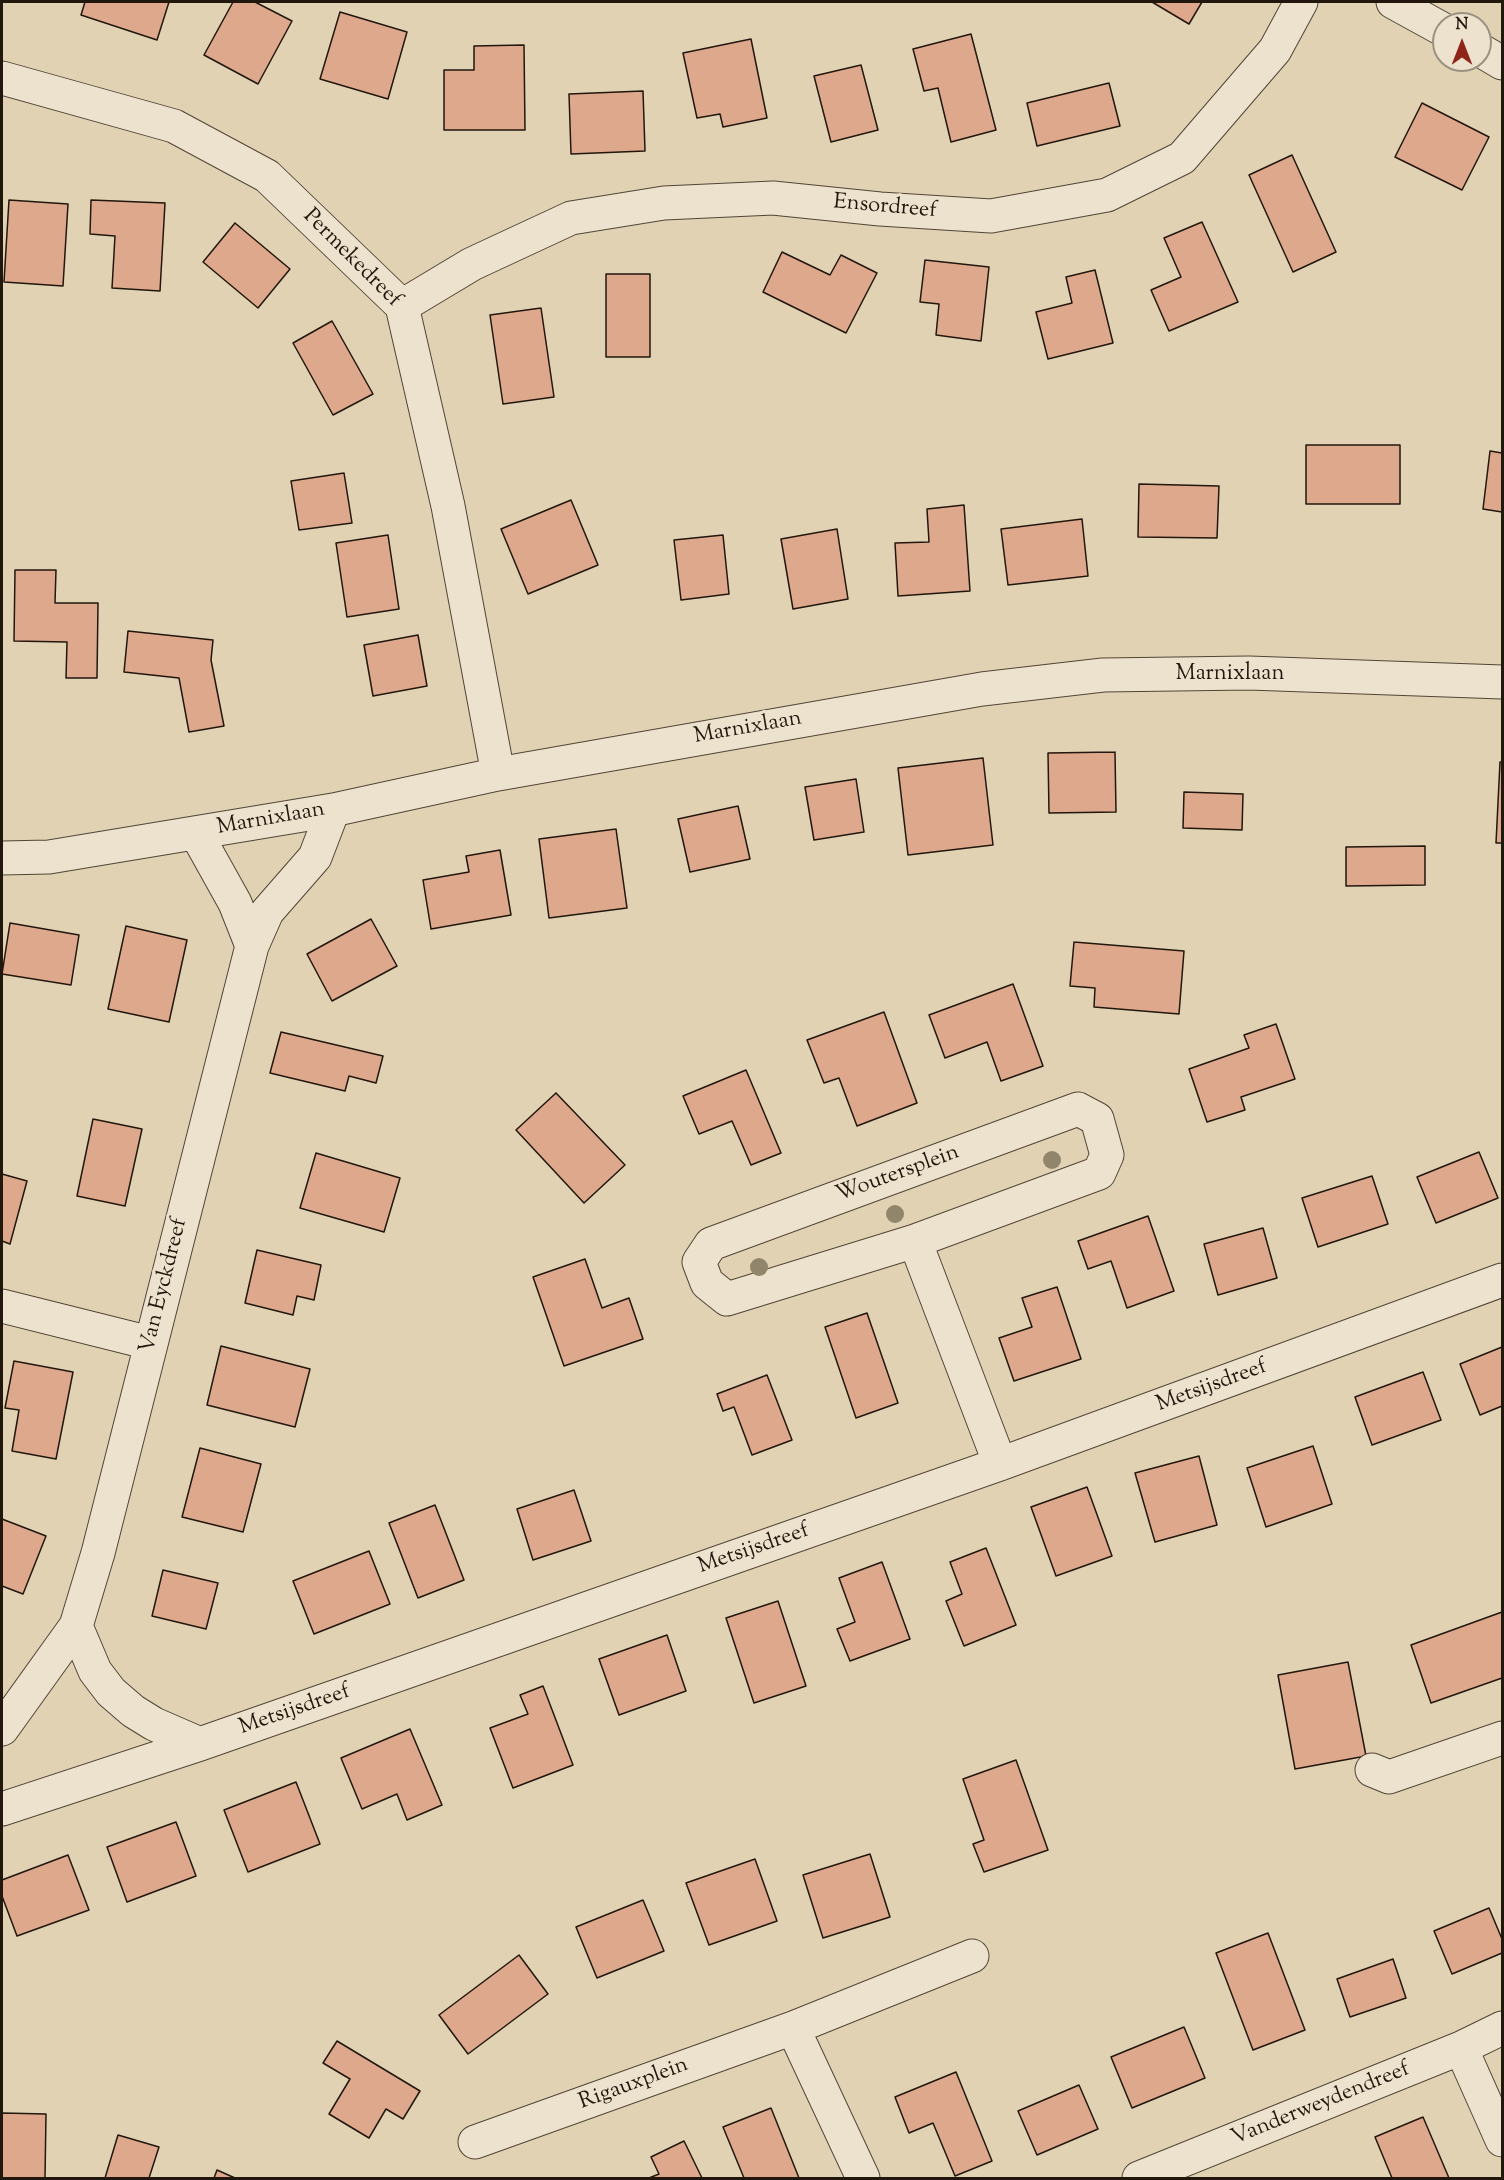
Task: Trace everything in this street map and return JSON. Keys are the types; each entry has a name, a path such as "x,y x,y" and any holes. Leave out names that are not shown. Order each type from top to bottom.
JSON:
{"street":[{"name":"Ensordreef","path":"402,306 472,264 571,218 652,205 773,198 880,209 991,216 1107,195 1182,159 1275,50 1301,2"},
{"path":"1393,2 1432,23"},
{"name":"Permekedreef","path":"2,78 174,126 267,176 402,306 448,506 498,774"},
{"name":"Marnixlaan","path":"2,858 49,857 333,810 498,774 982,689 1103,675 1249,673 1503,682"},
{"name":"Van Eyckdreef","path":"2,1729 76,1626 98,1553 252,946 267,912 315,858 333,810"},
{"path":"196,833 235,903 252,946"},
{"name":"Woutersplein","path":"1078,1109 1097,1119 1107,1155 1099,1173 915,1240 728,1299 707,1283 699,1262 711,1244 1078,1109"},
{"path":"915,1240 1000,1464"},
{"name":"Metsijsdreef","path":"2,1809 200,1744 1000,1464 1503,1280"},
{"path":"2,1306 150,1342"},
{"path":"76,1626 95,1671 111,1692 133,1711 154,1724 200,1744"},
{"path":"1372,1770 1389,1777 1503,1738"},
{"name":"Rigauxplein","path":"475,2142 793,2028 972,1956"},
{"path":"793,2028 863,2178"},
{"name":"Vanderweydendreef","path":"1139,2178 1461,2048 1503,2028"},
{"path":"1461,2048 1503,2140"}],"building":[{"path":"85,2 169,2 157,40 81,15"},
{"path":"233,2 255,2 292,21 258,84 204,55"},
{"path":"1152,2 1202,2 1189,24"},
{"path":"340,12 407,32 388,99 320,79"},
{"path":"971,34 996,130 951,142 938,88 924,91 913,49"},
{"path":"751,39 767,118 723,127 720,114 697,118 683,53"},
{"path":"524,45 525,130 444,130 444,70 474,70 474,46"},
{"path":"861,65 878,130 831,142 814,76"},
{"path":"1109,83 1120,126 1037,146 1027,103"},
{"path":"643,91 645,151 571,154 569,94"},
{"path":"1422,103 1489,137 1462,190 1395,157"},
{"path":"1292,155 1336,252 1293,272 1249,175"},
{"path":"9,200 68,204 63,286 4,282"},
{"path":"91,200 165,203 160,291 112,288 115,236 90,234"},
{"path":"1202,222 1238,302 1169,331 1151,290 1181,277 1164,238"},
{"path":"235,223 290,269 258,308 203,262"},
{"path":"782,252 830,275 841,255 877,273 846,333 763,292"},
{"path":"925,260 989,267 981,341 936,335 939,304 920,302"},
{"path":"1095,270 1113,343 1048,359 1036,312 1072,303 1066,277"},
{"path":"606,274 650,274 650,357 606,357"},
{"path":"541,308 554,397 503,404 490,315"},
{"path":"332,321 373,394 333,415 293,343"},
{"path":"1306,445 1400,445 1400,504 1306,504"},
{"path":"1490,451 1502,453 1502,512 1483,509"},
{"path":"344,473 352,523 299,530 291,481"},
{"path":"1139,484 1219,486 1217,538 1138,537"},
{"path":"571,500 598,565 528,594 501,529"},
{"path":"964,505 970,591 898,596 895,543 929,542 927,509"},
{"path":"1082,519 1088,576 1008,585 1001,529"},
{"path":"837,529 848,599 793,609 781,539"},
{"path":"388,535 399,609 347,617 336,543"},
{"path":"723,535 729,594 681,600 674,540"},
{"path":"15,570 56,570 55,603 98,603 97,678 66,678 67,642 14,641"},
{"path":"128,631 213,640 211,660 224,726 189,732 179,678 124,672"},
{"path":"418,635 427,686 373,696 364,645"},
{"path":"1115,752 1116,812 1049,813 1048,753"},
{"path":"983,758 993,845 908,855 898,768"},
{"path":"1500,762 1502,762 1502,843 1496,843"},
{"path":"856,779 864,832 814,840 805,787"},
{"path":"1184,792 1243,794 1242,830 1183,828"},
{"path":"738,806 750,859 690,872 678,819"},
{"path":"616,829 627,908 549,918 539,839"},
{"path":"1425,846 1425,885 1346,886 1346,847"},
{"path":"500,850 511,915 431,929 423,880 469,872 466,856"},
{"path":"371,919 397,966 332,1001 307,954"},
{"path":"10,923 79,935 71,985 2,974"},
{"path":"126,926 187,940 169,1022 108,1009"},
{"path":"1074,942 1184,951 1179,1014 1094,1007 1095,988 1070,986"},
{"path":"1013,984 1043,1066 1001,1081 987,1042 945,1058 929,1015"},
{"path":"884,1012 917,1103 857,1126 839,1078 824,1083 807,1040"},
{"path":"1276,1024 1295,1079 1241,1097 1245,1110 1207,1122 1189,1069 1249,1048 1244,1035"},
{"path":"281,1032 383,1056 376,1083 349,1076 345,1091 270,1073"},
{"path":"746,1070 781,1153 751,1165 732,1121 699,1134 683,1096"},
{"path":"556,1093 625,1165 584,1203 516,1130"},
{"path":"93,1119 142,1129 125,1206 77,1196"},
{"path":"1479,1152 1498,1198 1436,1223 1417,1177"},
{"path":"316,1153 400,1178 384,1232 300,1208"},
{"path":"2,1174 27,1181 10,1244 2,1241"},
{"path":"1372,1176 1388,1224 1318,1247 1302,1198"},
{"path":"1148,1216 1174,1291 1127,1308 1111,1261 1088,1269 1078,1241"},
{"path":"1263,1228 1277,1278 1218,1295 1204,1244"},
{"path":"257,1250 321,1265 314,1300 297,1296 293,1315 245,1303"},
{"path":"585,1259 602,1308 629,1298 643,1339 564,1366 533,1277"},
{"path":"1057,1287 1081,1359 1014,1381 999,1338 1032,1327 1022,1298"},
{"path":"867,1313 898,1403 856,1418 825,1327"},
{"path":"221,1346 310,1369 295,1427 207,1405"},
{"path":"1502,1347 1502,1406 1480,1415 1460,1364"},
{"path":"14,1361 73,1372 56,1459 12,1451 19,1410 5,1408"},
{"path":"1423,1372 1441,1420 1372,1445 1355,1397"},
{"path":"767,1375 792,1440 752,1455 734,1407 723,1411 717,1394"},
{"path":"1313,1446 1332,1504 1266,1527 1247,1468"},
{"path":"200,1448 261,1464 243,1532 182,1517"},
{"path":"1199,1456 1217,1525 1155,1542 1135,1473"},
{"path":"1087,1487 1112,1556 1056,1576 1031,1507"},
{"path":"574,1490 591,1541 533,1560 517,1509"},
{"path":"435,1505 464,1580 418,1598 389,1523"},
{"path":"2,1519 46,1536 23,1594 2,1586"},
{"path":"986,1548 1016,1625 964,1646 946,1601 962,1594 950,1562"},
{"path":"369,1551 390,1604 314,1634 293,1581"},
{"path":"882,1562 910,1639 850,1661 837,1629 855,1622 839,1578"},
{"path":"163,1570 218,1583 206,1629 152,1616"},
{"path":"778,1601 806,1686 754,1703 726,1618"},
{"path":"1502,1612 1502,1678 1431,1703 1411,1645"},
{"path":"667,1635 686,1691 619,1715 599,1659"},
{"path":"1348,1662 1366,1756 1295,1769 1278,1675"},
{"path":"543,1686 573,1765 513,1788 490,1728 528,1714 520,1695"},
{"path":"410,1729 442,1805 407,1820 397,1794 362,1809 341,1758"},
{"path":"1016,1760 1048,1850 984,1872 973,1844 984,1840 963,1779"},
{"path":"296,1782 320,1844 248,1872 224,1810"},
{"path":"176,1822 196,1876 127,1902 107,1847"},
{"path":"870,1854 890,1917 823,1938 803,1875"},
{"path":"68,1855 89,1910 17,1936 2,1896 2,1880"},
{"path":"755,1859 777,1921 709,1945 686,1883"},
{"path":"643,1900 664,1951 597,1978 576,1927"},
{"path":"1489,1908 1502,1939 1502,1953 1452,1974 1434,1931"},
{"path":"1268,1933 1305,2030 1253,2050 1216,1953"},
{"path":"519,1955 548,1994 468,2054 439,2015"},
{"path":"1393,1959 1406,1998 1350,2017 1337,1979"},
{"path":"1184,2027 1205,2078 1132,2108 1111,2057"},
{"path":"337,2041 420,2091 403,2119 386,2109 369,2138 329,2114 350,2079 323,2063"},
{"path":"956,2072 992,2161 955,2176 933,2123 909,2133 895,2097"},
{"path":"1079,2085 1098,2129 1037,2155 1018,2111"},
{"path":"771,2108 799,2178 744,2178 723,2127"},
{"path":"2,2113 46,2114 45,2178 2,2178"},
{"path":"1423,2117 1449,2178 1392,2178 1375,2137"},
{"path":"118,2135 159,2147 149,2178 105,2178"},
{"path":"684,2141 702,2178 649,2178 659,2174 651,2157"},
{"path":"217,2170 235,2178 214,2178"}]}
